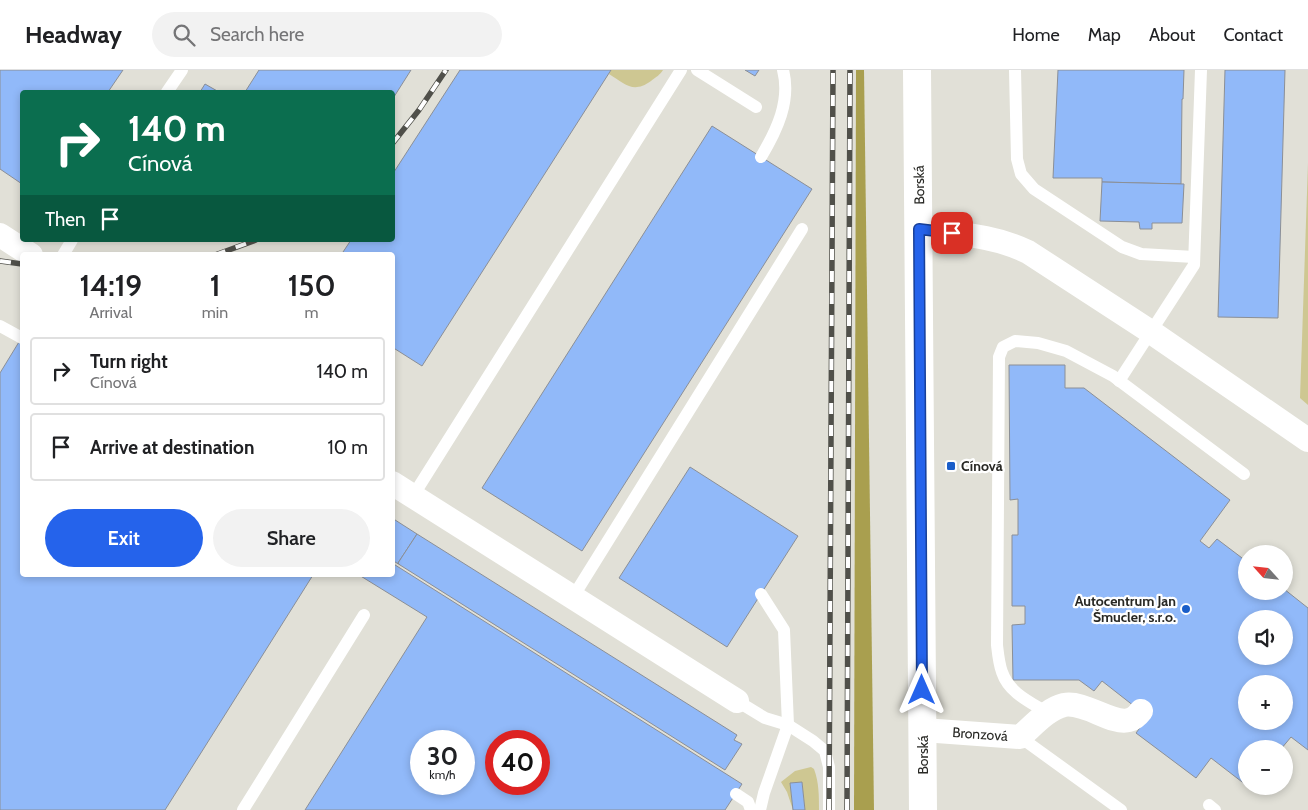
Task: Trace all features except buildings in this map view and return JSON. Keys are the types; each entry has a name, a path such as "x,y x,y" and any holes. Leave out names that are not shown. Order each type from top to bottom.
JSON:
{"street":[{"name":"Borská","path":"917,70 923,810"},
{"path":"919,229 970,235 1011,244 1028,252 1151,332 1308,440"},
{"path":"0,235 26,252"},
{"path":"395,485 738,701"},
{"name":"Bronzová","path":"922,730 1020,737 1048,713 1064,706 1078,706 1117,720 1127,721 1141,711"}],"lane":[{"path":"168,90 182,70"},
{"path":"413,496 681,70"},
{"path":"697,70 756,106"},
{"path":"761,157 775,132 786,99 783,70"},
{"path":"1015,70 1017,159 1021,174 1034,189 1122,247 1141,254 1194,257"},
{"path":"1119,381 1194,265 1201,70"},
{"path":"573,597 802,229"},
{"path":"0,326 20,337"},
{"path":"1048,713 1021,697 1012,689 1002,672 997,645 999,357 1003,347 1015,341 1038,343 1066,351 1119,381 1244,474"},
{"path":"760,810 764,793 788,725 784,630 761,594"},
{"path":"244,810 364,615"},
{"path":"738,701 765,718 788,725 825,751 829,768 829,810"},
{"path":"1020,737 1121,810"},
{"path":"736,794 748,802 752,810 764,793"}],"shaded area":[{"path":"611,70 663,70 645,85 634,87 609,74"},
{"path":"856,70 864,70 874,810 854,810"},
{"path":"1308,163 1308,405 1300,398"},
{"path":"811,767 814,769 817,779 819,810 805,810 802,782 790,783 793,810 787,792 781,782 795,771"}],"railway":[{"path":"395,140 419,110 446,70"},
{"path":"829,810 833,70"},
{"path":"847,810 850,70"},
{"path":"223,252 251,242"},
{"path":"0,261 20,264"}],"place":[{"name":"Cínová","path":"951,466"},
{"name":"Autocentrum Jan Šmucler, s.r.o.","path":"1186,609"}],"route":[{"path":"922,690 919,229 952,233"}]}
